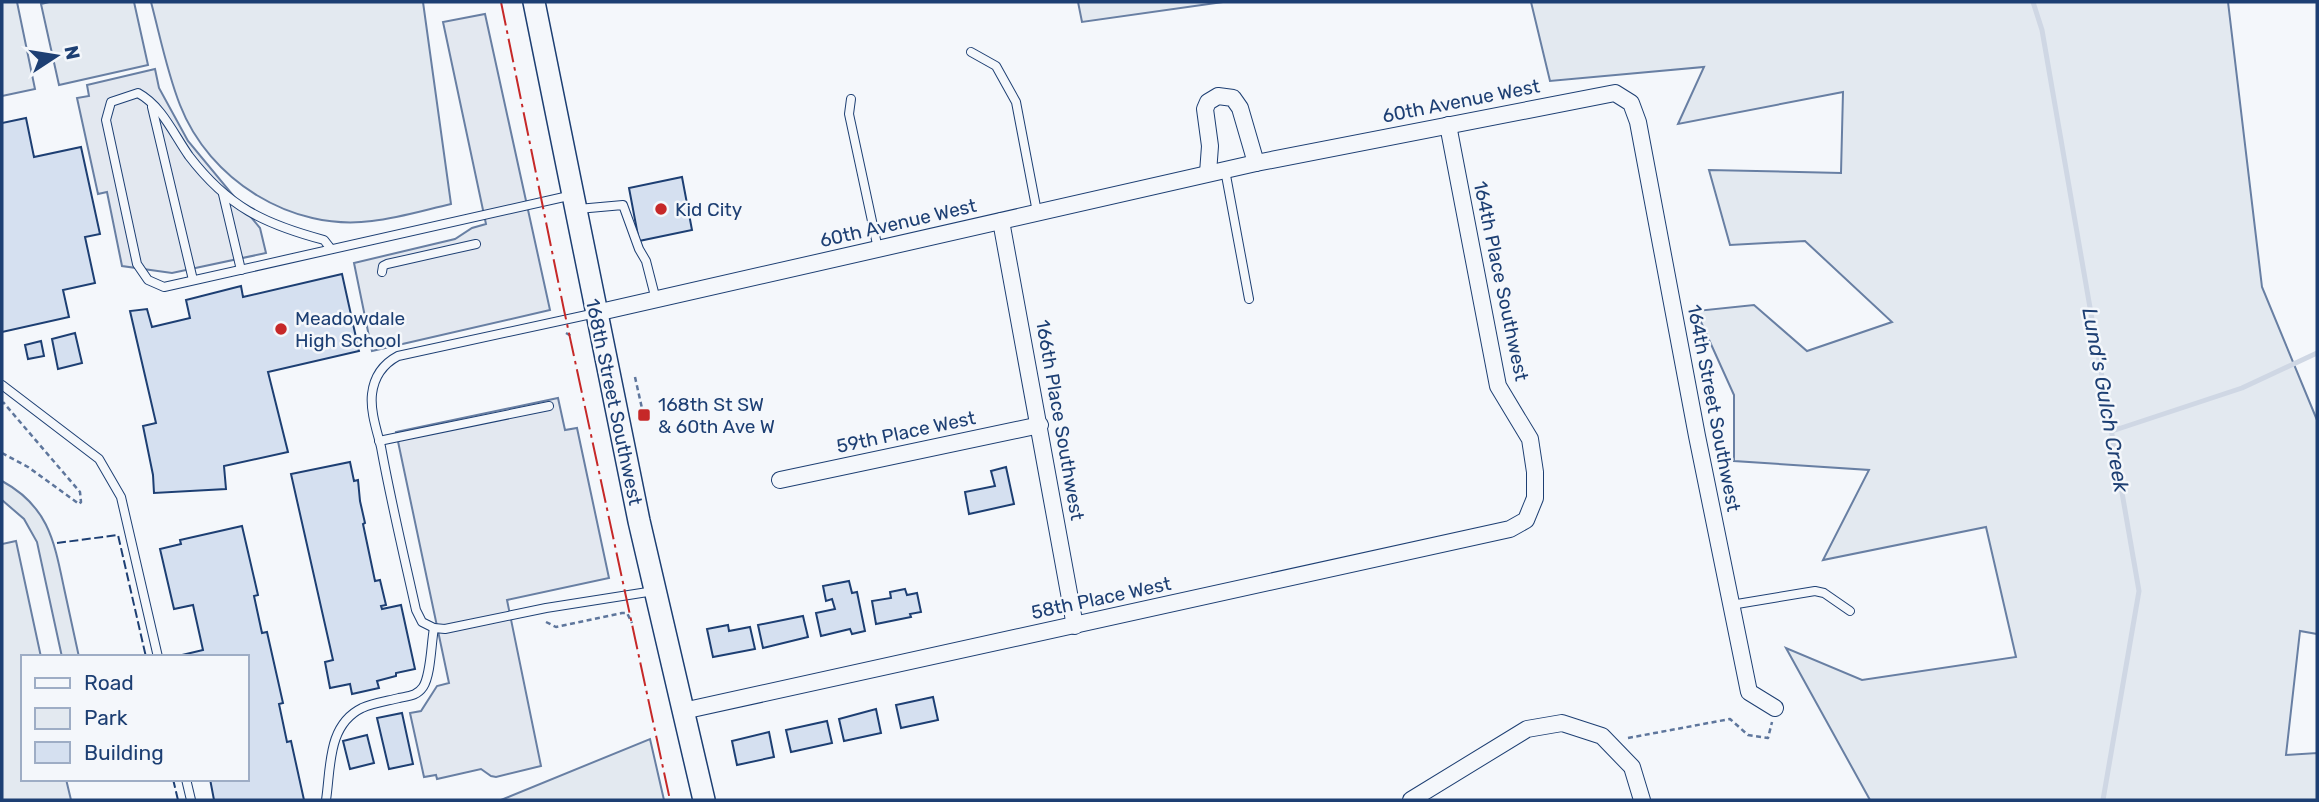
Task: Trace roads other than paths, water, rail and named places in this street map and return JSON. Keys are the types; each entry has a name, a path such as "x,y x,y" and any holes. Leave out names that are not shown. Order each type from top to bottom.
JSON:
{"main road":[{"name":"168th Street Southwest","path":"534,2 654,591 704,800"}],"street":[{"name":"60th Avenue West","path":"596,313 1256,163 1615,93 1631,103"},
{"path":"1217,172 1210,146 1206,109 1208,102 1218,96 1233,98 1240,107 1256,163"},
{"name":"164th Street Southwest","path":"1631,103 1638,122 1749,692 1774,708"},
{"name":"164th Place Southwest","path":"1448,125 1498,386 1530,439 1535,472 1535,498 1526,520"},
{"name":"166th Place Southwest","path":"1001,221 1075,626"},
{"name":"59th Place West","path":"780,480 1040,425"},
{"name":"58th Place West","path":"683,711 1510,529 1526,520"},
{"path":"1411,800 1527,729 1562,723 1602,736 1632,767 1642,800"}],"lane":[{"path":"971,52 996,66 1016,102 1037,212"},
{"path":"331,249 324,240 253,215 223,194 191,158 151,100 138,93 111,102 106,120 137,264 148,280 164,287 331,249 574,202 624,205 639,250 646,261 656,300"},
{"path":"851,99 849,114 878,249"},
{"path":"151,100 193,280"},
{"path":"1217,172 1249,299"},
{"path":"223,194 241,270"},
{"path":"382,272 387,264 476,244"},
{"path":"596,313 398,356 387,362 372,394 379,441 416,610 422,622 433,628 458,627 546,608 654,591"},
{"path":"2,385 99,459 121,497 158,655"},
{"path":"379,441 549,406"},
{"path":"1731,605 1815,591 1824,593 1850,611"},
{"path":"326,800 332,751 342,724 351,714 364,707 415,695 423,688 427,678 433,628"},
{"path":"186,781 191,800"}],"waterway":[{"name":"Lund's Gulch Creek","path":"2033,2 2042,30 2139,591 2103,800"},
{"path":"2112,431 2242,388 2317,353"}],"place":[{"name":"Kid City","path":"661,209"},
{"name":"Meadowdale High School","path":"281,329"},
{"name":"168th St SW & 60th Ave W","path":"644,415"}]}
